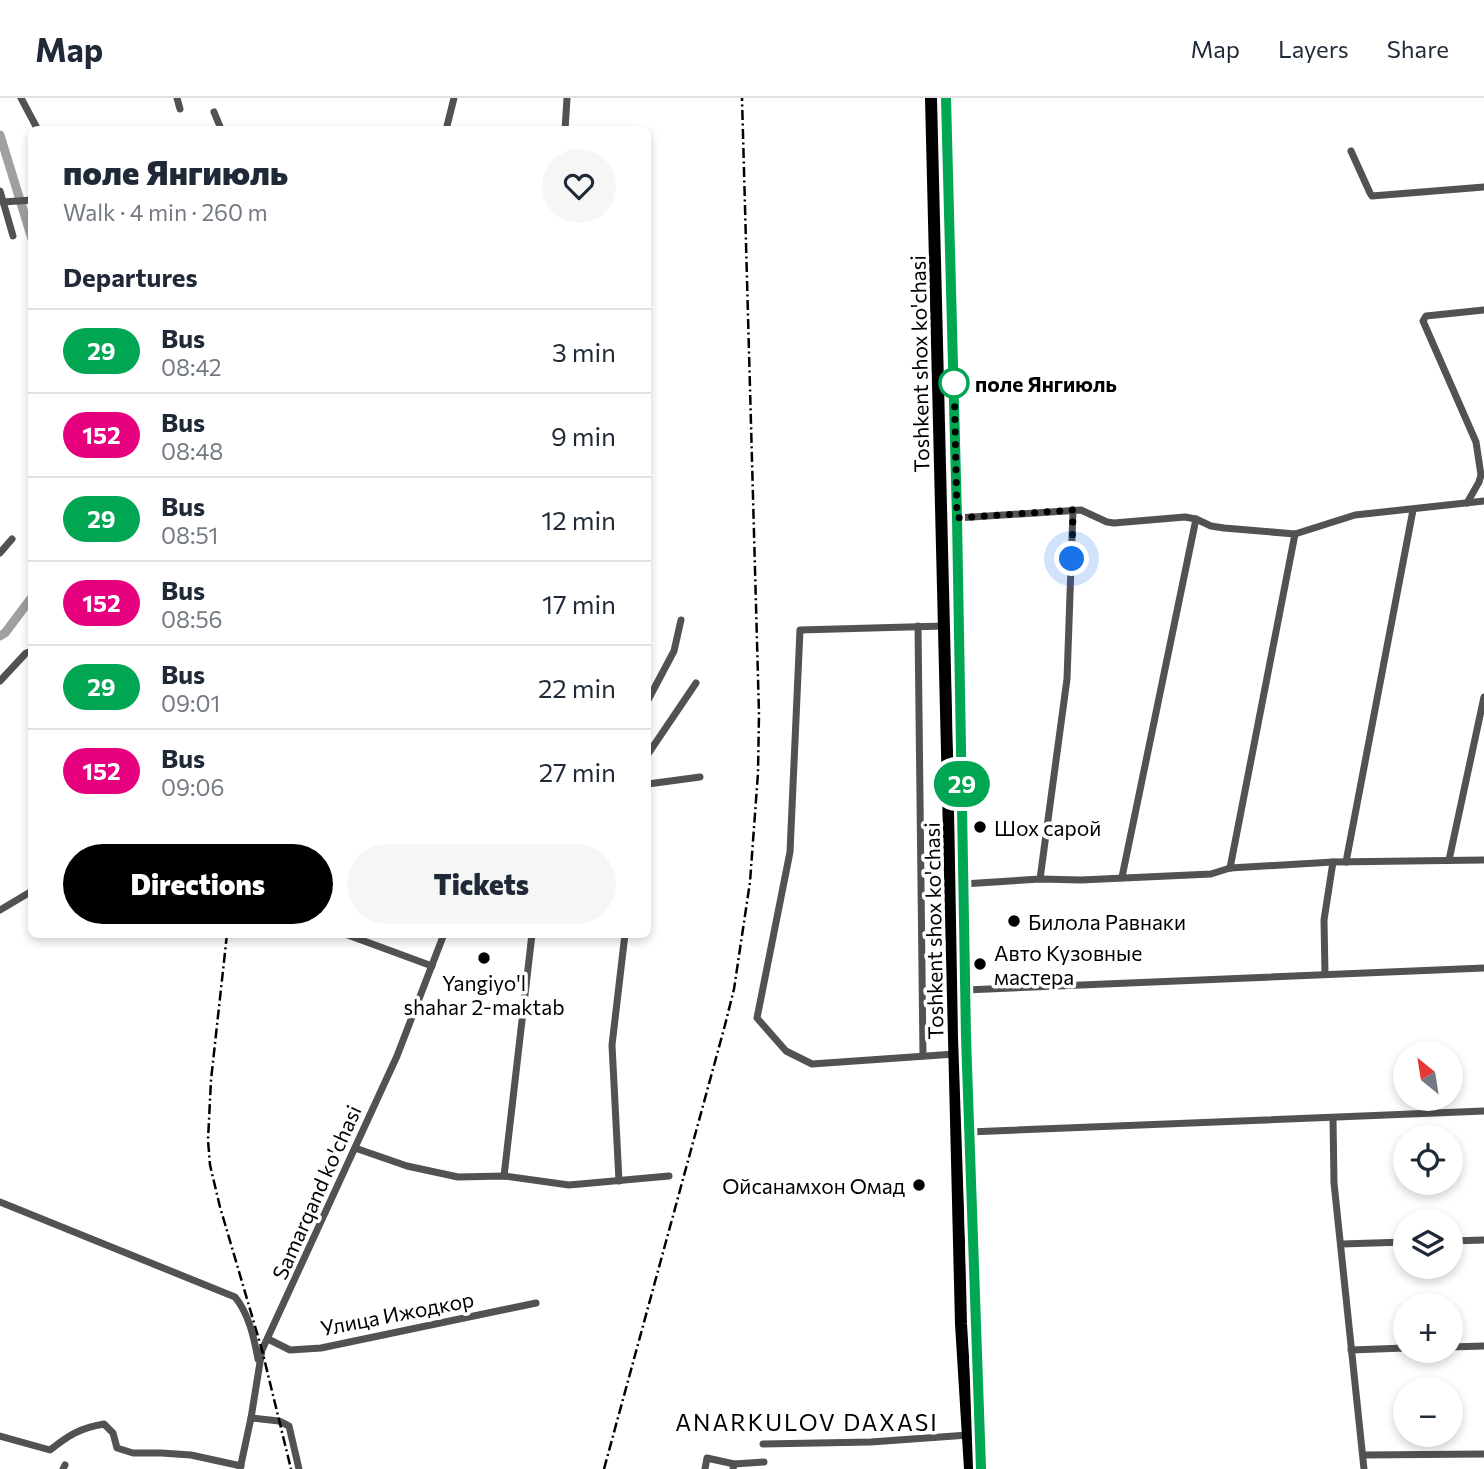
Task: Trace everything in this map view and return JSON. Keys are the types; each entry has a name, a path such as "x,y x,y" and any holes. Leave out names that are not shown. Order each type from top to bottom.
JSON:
{"main road":[{"name":"Toshkent shox ko'chasi","path":"932,98 944,626 958,929 965,990 981,1469"},
{"name":"Toshkent shox ko'chasi","path":"946,98 964,884 958,929 955,1054 961,1324 970,1469"}],"street":[{"path":"21,98 36,126"},
{"path":"177,98 180,108"},
{"path":"447,126 454,98"},
{"path":"565,126 567,98"},
{"path":"214,112 220,126"},
{"path":"1351,151 1372,196 1484,187"},
{"path":"0,191 13,236"},
{"path":"3,202 28,200"},
{"path":"1467,503 1481,475 1475,442 1423,321 1426,316 1484,310"},
{"path":"957,518 1073,510 1085,511 1114,523 1185,517 1211,526 1295,534 1355,514 1484,501"},
{"path":"1040,879 1067,679 1073,510"},
{"path":"1346,862 1413,510"},
{"path":"1122,877 1196,519"},
{"path":"1230,868 1295,534"},
{"path":"0,553 12,539"},
{"path":"651,694 674,651 681,620"},
{"path":"918,626 923,1056"},
{"path":"944,626 800,630 790,852 757,1018 786,1051 812,1064 955,1054"},
{"path":"0,681 28,652"},
{"path":"651,749 695,683"},
{"path":"1450,860 1484,697"},
{"path":"651,784 700,777"},
{"path":"964,884 1211,874 1230,868 1333,862 1484,860"},
{"path":"1325,974 1324,920 1333,862"},
{"path":"0,910 28,893"},
{"path":"356,938 432,966"},
{"name":"Samarqand ko'chasi","path":"240,1468 262,1350 397,1055 442,938"},
{"path":"505,1176 532,938"},
{"path":"619,1181 611,1045 624,938"},
{"path":"965,990 1484,968"},
{"path":"969,1132 1484,1111"},
{"path":"1333,1118 1334,1183 1364,1469"},
{"path":"355,1148 407,1166 458,1177 505,1176 569,1185 669,1176"},
{"path":"0,1202 235,1297 243,1306 260,1365"},
{"path":"1463,1241 1484,1240"},
{"path":"1342,1244 1393,1242"},
{"name":"Улица Ижодкор","path":"268,1339 290,1350 321,1348 536,1303"},
{"path":"1463,1347 1484,1346"},
{"path":"1351,1350 1393,1348"},
{"path":"251,1418 279,1421 289,1426 299,1469"},
{"path":"0,1436 50,1450 70,1434 104,1423 113,1433 117,1448 133,1453 191,1455 240,1468"},
{"path":"763,1444 871,1442 968,1435"},
{"path":"1363,1455 1484,1454"},
{"path":"705,1469 707,1458 733,1467 764,1462"}],"waterway":[{"path":"0,135 28,226"},
{"path":"0,636 28,602"}],"railway":[{"path":"604,1469 734,989 750,882 758,773 759,714 742,98"},
{"path":"227,938 211,1080 208,1140 210,1165 262,1350 291,1469"}],"bus line":[{"name":"29","path":"946,98 957,518 963,928 981,1469"}],"place":[{"name":"поле Янгиюль","path":"954,383"},
{"name":"Шох сарой","path":"980,827"},
{"name":"Билола Равнаки","path":"1014,921"},
{"name":"Yangiyo'l shahar 2-maktab","path":"484,958"},
{"name":"Авто Кузовные мастера","path":"980,964"},
{"name":"Ойсанамхон Омад","path":"919,1185"}],"district":[{"name":"ANARKULOV DAXASI","path":"807,1422"}],"route":[{"path":"954,383 954,376 957,518 1073,510 1072,559"}]}
